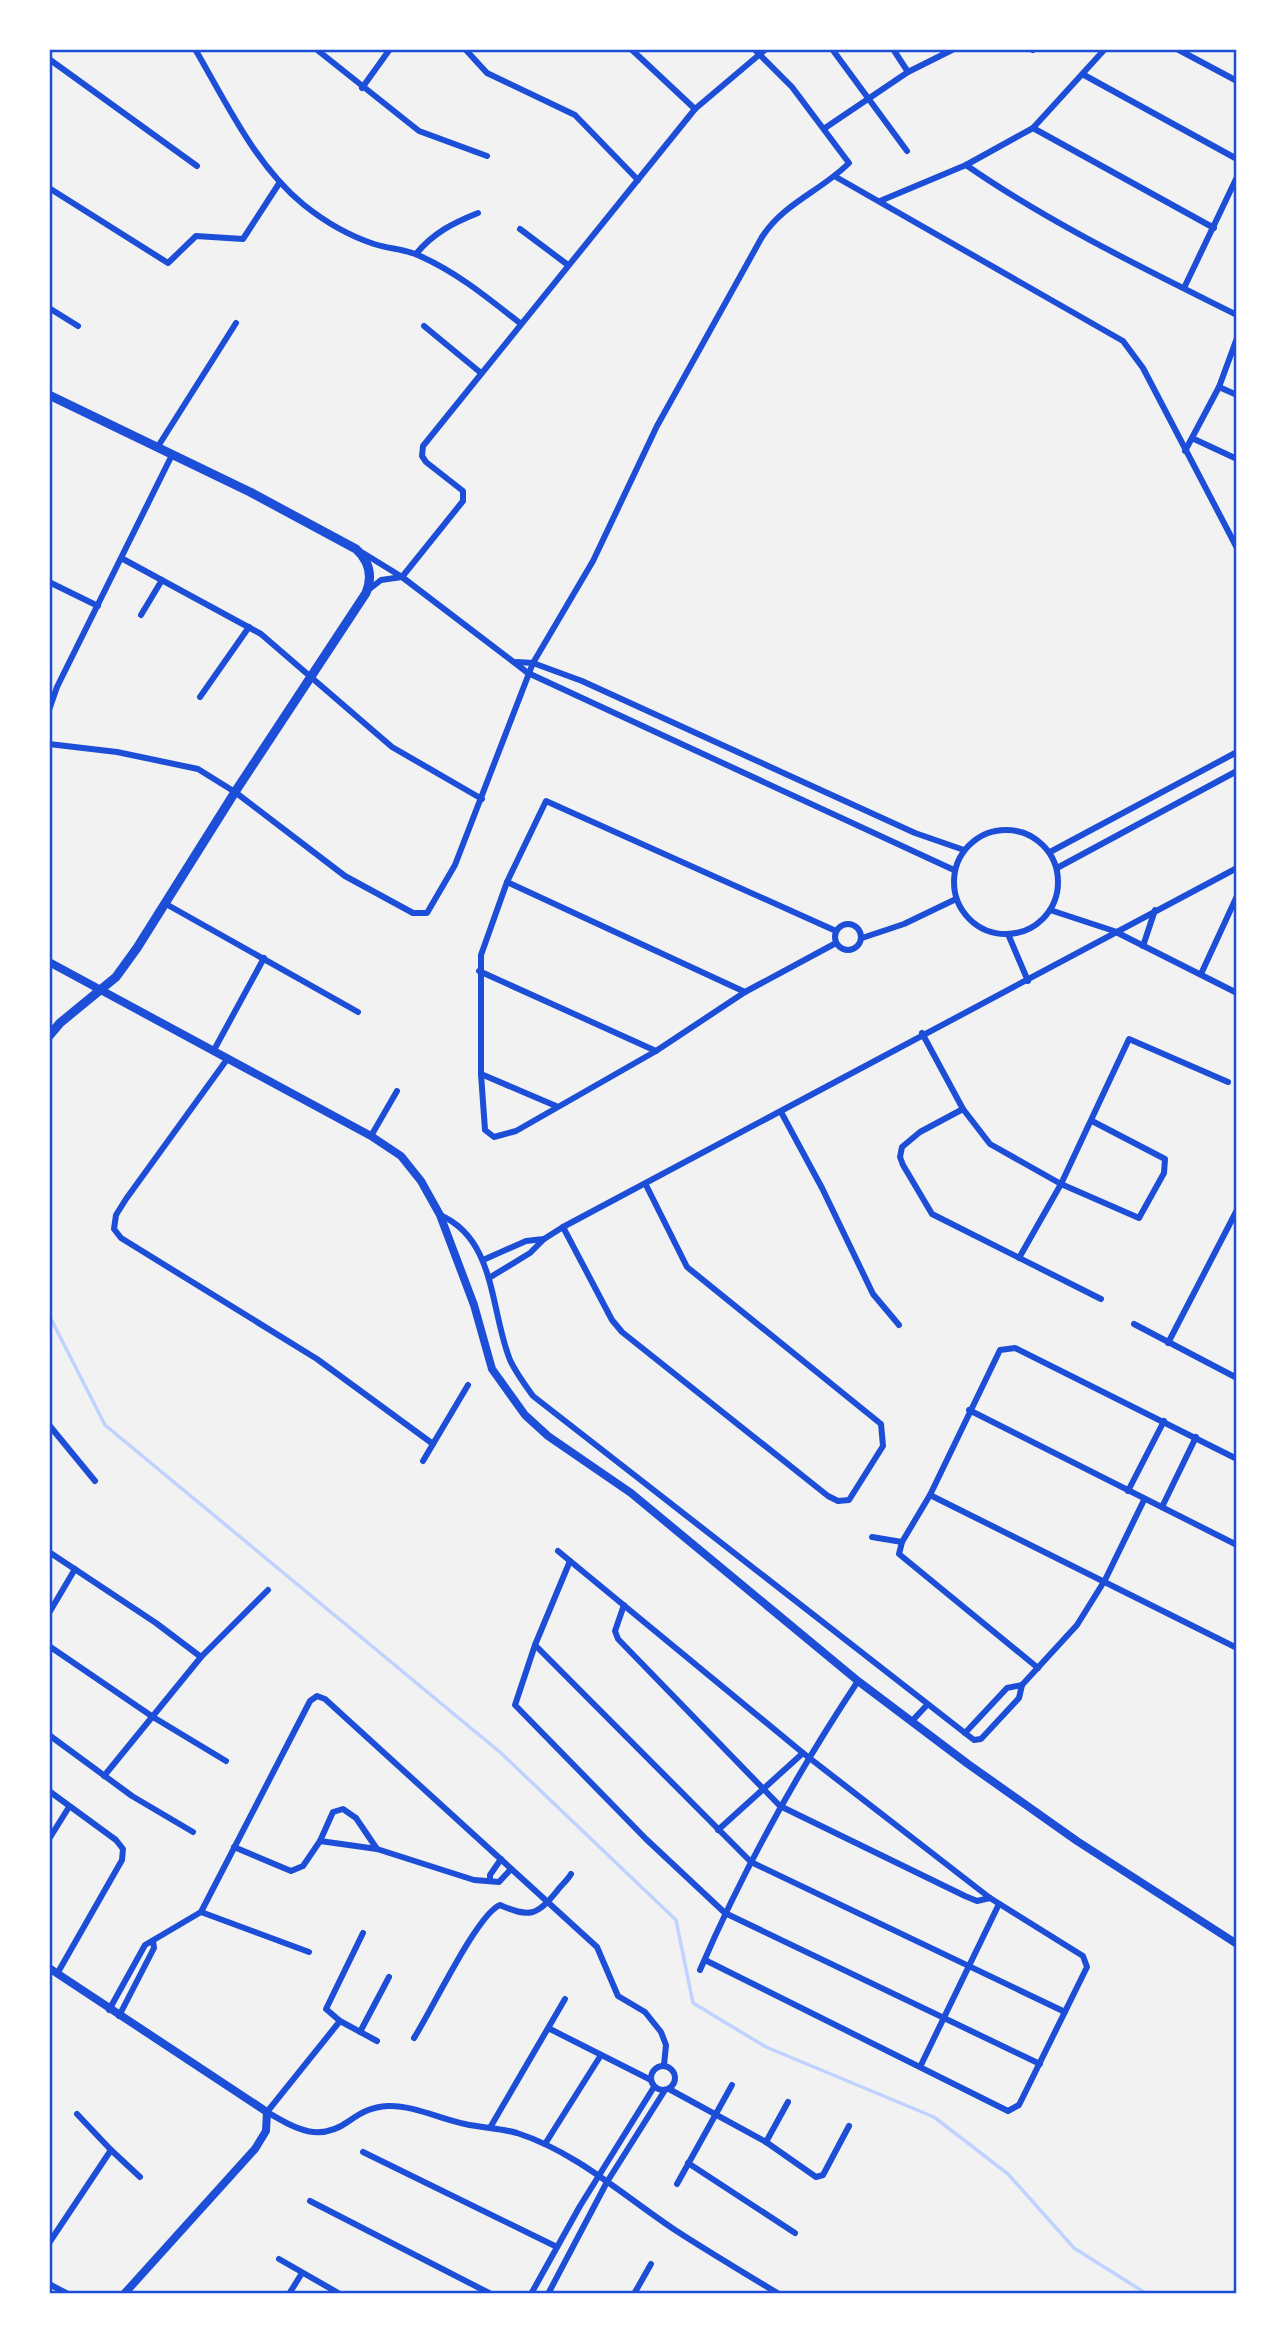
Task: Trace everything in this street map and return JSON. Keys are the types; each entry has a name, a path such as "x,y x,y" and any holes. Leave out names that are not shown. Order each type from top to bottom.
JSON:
{"main road":[{"path":"49,395 172,454 356,549 369,568 366,593 312,679 235,792 166,904 116,977 60,1023 49,1037"}],"street":[{"path":"195,49 243,132 280,182 305,205 352,235 380,246 416,254 450,270 521,324"},
{"path":"316,49 419,131 487,156"},
{"path":"362,88 390,49"},
{"path":"465,49 487,74 575,115 638,180"},
{"path":"631,49 695,109"},
{"path":"832,49 906,151"},
{"path":"893,49 908,72"},
{"path":"825,128 908,72 954,49"},
{"path":"880,201 966,164 1033,128 1105,49"},
{"path":"1177,49 1237,82"},
{"path":"1193,49 1198,62"},
{"path":"49,744 178,763 198,769 235,792 345,876 413,913 422,914 432,907 455,865 528,673 593,561 657,426 762,237 778,215 836,177 849,161 760,51 695,109 481,373 421,452 426,462 463,491 463,501 402,577 382,580 366,593"},
{"path":"49,59 197,166"},
{"path":"1084,75 1237,159"},
{"path":"1033,128 1214,228"},
{"path":"966,164 1000,189 1121,257 1237,315"},
{"path":"836,177 1123,341 1143,368 1237,548"},
{"path":"1184,288 1237,177"},
{"path":"49,188 164,263 172,262 196,236 243,239 280,182"},
{"path":"416,254 428,239 450,225 478,213"},
{"path":"520,229 568,265"},
{"path":"49,308 79,326"},
{"path":"157,448 236,323"},
{"path":"424,326 481,373"},
{"path":"1185,452 1219,387 1237,338"},
{"path":"1219,387 1237,395"},
{"path":"1194,439 1237,460"},
{"path":"49,710 57,687 172,454"},
{"path":"356,549 402,577 528,673 954,870"},
{"path":"122,559 249,627 392,747 482,799"},
{"path":"141,615 162,580"},
{"path":"49,582 98,606"},
{"path":"200,697 249,627"},
{"path":"517,662 533,663 615,696 915,833 964,850"},
{"path":"49,682 57,687"},
{"path":"1050,852 1237,752"},
{"path":"1057,868 1237,772"},
{"path":"836,931 546,801 507,882 484,942 479,971 484,1125 489,1135 502,1137 516,1131 556,1106 656,1052 745,992 836,943"},
{"path":"997,830 1017,830 1035,838 1050,852 1057,868 1058,890 1051,910 1032,927 1008,934 986,930 968,918 956,899 954,870 964,850 978,837 997,830"},
{"path":"489,1278 530,1253 544,1239 564,1227 781,1112 922,1033 1028,981 1114,930 1237,868"},
{"path":"507,882 745,992"},
{"path":"1201,974 1237,896"},
{"path":"862,938 904,924 956,899"},
{"path":"166,904 358,1012"},
{"path":"1051,910 1114,930 1237,993"},
{"path":"1143,946 1155,910"},
{"path":"846,924 852,924 861,932 862,938 851,950 836,943 836,931 846,924"},
{"path":"1008,934 1028,981"},
{"path":"214,1050 264,958"},
{"path":"49,962 371,1136 401,1156 421,1181 440,1215 474,1305 492,1369 525,1415 548,1436 642,1502 858,1681 1025,1807 1237,1944"},
{"path":"479,971 656,1052"},
{"path":"922,1033 963,1109 990,1144 1061,1184 1139,1218 1164,1173 1165,1160 1092,1121"},
{"path":"1020,1258 1061,1184 1129,1039 1228,1082"},
{"path":"228,1058 126,1199 116,1214 114,1229 121,1238 317,1359 433,1444"},
{"path":"481,1074 556,1106"},
{"path":"371,1136 397,1091"},
{"path":"963,1109 920,1132 902,1147 900,1157 903,1166 932,1214 1101,1300"},
{"path":"781,1112 822,1188 873,1294 899,1325"},
{"path":"564,1227 612,1320 622,1332 828,1496 838,1501 849,1500 883,1446 881,1424 687,1268 646,1185"},
{"path":"1168,1343 1237,1210"},
{"path":"440,1215 467,1231 483,1260 510,1359 533,1396 974,1740 981,1739 1019,1698 1022,1685 1076,1625 1105,1580 1144,1500"},
{"path":"483,1260 526,1241 544,1239"},
{"path":"1134,1324 1236,1375"},
{"path":"1038,1668 899,1554 902,1542 930,1495 994,1355 1004,1347 1016,1348 1237,1459"},
{"path":"423,1461 468,1384"},
{"path":"969,1410 1237,1545"},
{"path":"1128,1491 1164,1421"},
{"path":"49,1425 94,1481"},
{"path":"1162,1507 1196,1437"},
{"path":"930,1495 1237,1648"},
{"path":"872,1537 902,1542"},
{"path":"558,1551 805,1755 990,1898 1083,1956 1087,1962 1019,2105 1009,2111 705,1960"},
{"path":"49,1552 201,1657"},
{"path":"570,1561 515,1705 646,1839 725,1913 1040,2063"},
{"path":"49,1613 75,1569"},
{"path":"104,1776 201,1657 268,1590"},
{"path":"624,1605 615,1631 618,1639 780,1806 965,1896 977,1900 990,1898"},
{"path":"536,1645 751,1862 1065,2012"},
{"path":"49,1646 153,1717 226,1761"},
{"path":"700,1970 725,1913 805,1755 858,1681"},
{"path":"965,1733 1006,1688 1022,1685"},
{"path":"109,2010 145,1945 201,1912 310,1701 317,1696 325,1699 597,1947 618,1996 654,2020 666,2045 664,2065"},
{"path":"912,1721 927,1705"},
{"path":"49,1735 104,1776 193,1832"},
{"path":"718,1830 762,1788 805,1755"},
{"path":"49,1791 116,1840 123,1849 122,1860 57,1973"},
{"path":"49,1839 69,1807"},
{"path":"234,1847 291,1871 303,1866 320,1841 333,1812 343,1809 356,1818 377,1849"},
{"path":"320,1841 377,1849 474,1880 499,1882 511,1869"},
{"path":"490,1881 490,1875 501,1859"},
{"path":"414,2038 436,2005 470,1938 494,1908 500,1905 521,1914 532,1914 549,1902 571,1874"},
{"path":"921,2065 999,1904"},
{"path":"201,1912 309,1952"},
{"path":"363,1933 326,2009 327,2014 377,2041"},
{"path":"119,2016 154,1948 153,1941"},
{"path":"49,1968 109,2010 299,2131 330,2131 371,2108 392,2106 468,2125 491,2126 545,2144 598,2175 676,2231 777,2293"},
{"path":"360,2032 389,1978"},
{"path":"491,2126 550,2029 565,1999"},
{"path":"124,2294 255,2149 266,2131 267,2112 340,2021"},
{"path":"550,2029 766,2142 819,2177 849,2126"},
{"path":"545,2144 601,2055"},
{"path":"531,2294 653,2083 654,2070 664,2065"},
{"path":"548,2294 607,2182 667,2090 673,2086 676,2075 664,2065"},
{"path":"677,2184 732,2085"},
{"path":"766,2142 788,2102"},
{"path":"77,2114 140,2177"},
{"path":"49,2244 111,2150"},
{"path":"363,2152 557,2247"},
{"path":"688,2163 795,2233"},
{"path":"310,2201 491,2294"},
{"path":"279,2259 340,2294"},
{"path":"636,2293 651,2264"},
{"path":"289,2294 302,2273"},
{"path":"49,2284 68,2294"}],"waterway":[{"path":"49,1315 105,1425 501,1753 676,1920 693,2003 766,2047 934,2117 1008,2174 1074,2248 1147,2294"}]}
